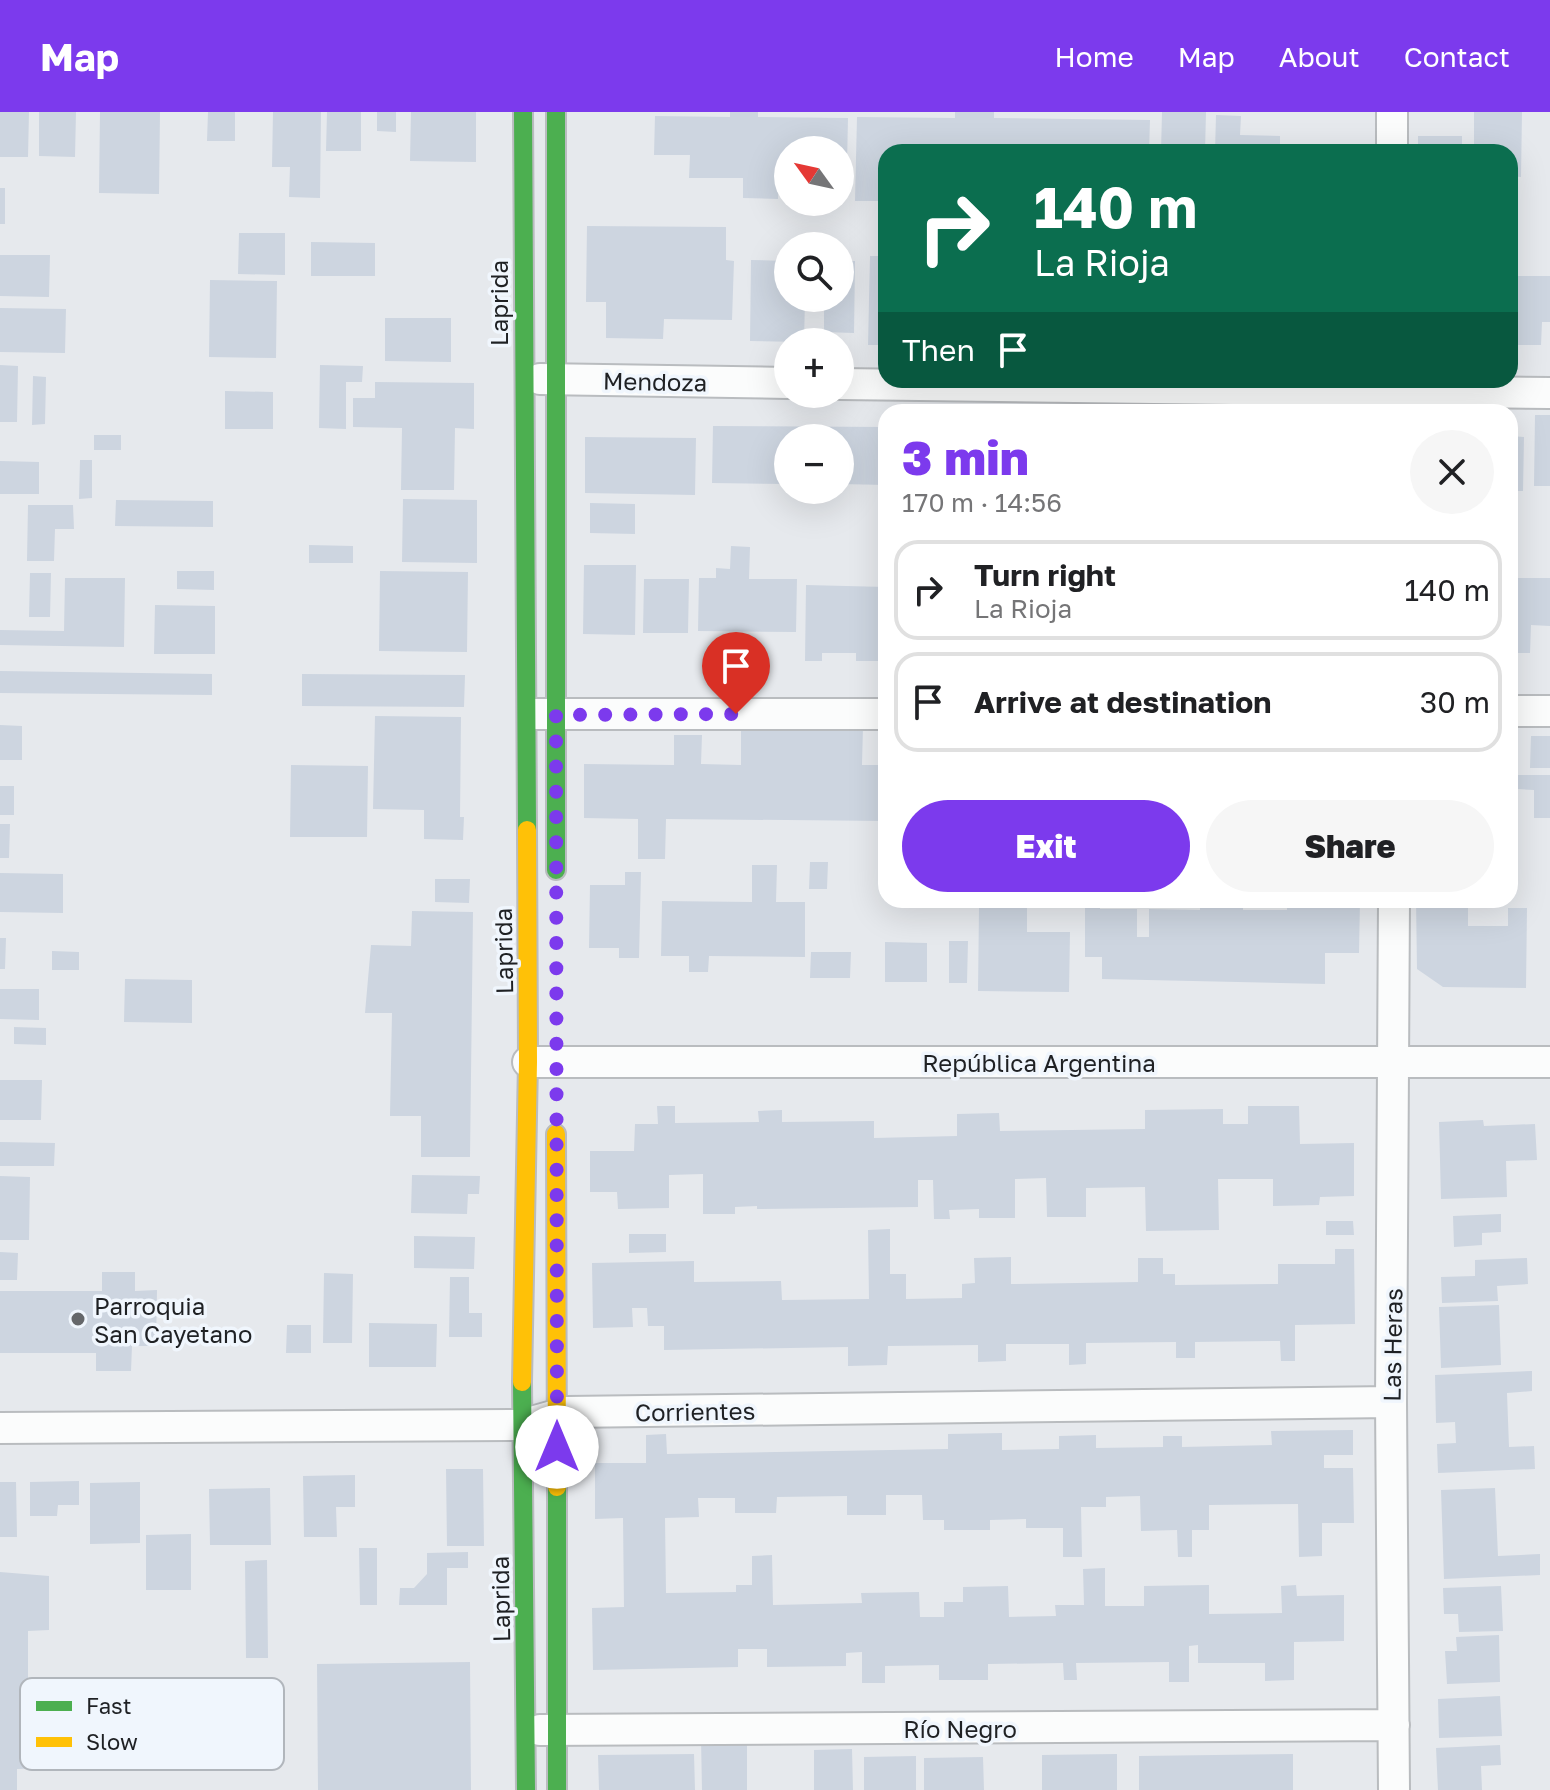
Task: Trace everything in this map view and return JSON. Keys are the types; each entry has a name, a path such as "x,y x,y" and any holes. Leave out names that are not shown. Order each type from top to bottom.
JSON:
{"main road":[{"name":"Laprida","path":"523,112 524,714 549,1062 521,1425 526,1790"},
{"path":"556,112 556,888"},
{"path":"556,1108 557,1790"}],"street":[{"path":"1392,112 1392,144"},
{"name":"Mendoza","path":"522,378 774,383"},
{"path":"854,384 878,385"},
{"path":"1040,388 1389,395 1550,393"},
{"path":"1518,711 1550,711"},
{"path":"524,714 878,714"},
{"name":"Las Heras","path":"1394,908 1391,1402 1394,1790"},
{"name":"República Argentina","path":"549,1062 1550,1062"},
{"name":"Corrientes","path":"0,1428 521,1425 567,1412 1391,1402"},
{"name":"Río Negro","path":"526,1730 1394,1725"}],"building":[{"path":"0,112 29,112 28,157 0,157"},
{"path":"39,112 76,112 75,157 39,156"},
{"path":"100,112 160,112 159,194 99,193"},
{"path":"208,112 235,112 235,141 207,141"},
{"path":"273,112 321,112 320,198 289,197 290,167 272,167"},
{"path":"327,112 361,112 361,151 326,151"},
{"path":"377,112 396,112 396,132 377,131"},
{"path":"411,112 476,112 476,162 410,161"},
{"path":"730,112 758,112 758,117 848,118 848,136 774,136 774,199 743,198 743,178 689,178 690,155 654,155 655,116 730,117"},
{"path":"955,112 994,112 994,118 1150,120 1149,144 878,144 878,201 855,201 857,117 955,118"},
{"path":"1162,112 1206,112 1205,144 1161,144"},
{"path":"1474,112 1522,112 1521,177 1518,177 1518,144 1474,144"},
{"path":"1216,115 1241,116 1240,135 1280,136 1280,144 1215,144"},
{"path":"1418,136 1462,136 1462,144 1418,144"},
{"path":"0,188 5,188 5,224 0,224"},
{"path":"587,226 726,227 726,260 734,261 732,320 664,319 663,339 606,338 606,302 586,302"},
{"path":"239,233 285,233 285,275 238,274"},
{"path":"311,242 375,243 375,276 311,276"},
{"path":"0,255 50,255 49,297 0,296"},
{"path":"870,256 878,256 878,345 868,345"},
{"path":"751,260 774,261 774,312 805,312 804,328 774,328 774,341 750,341"},
{"path":"855,261 854,333 854,328 824,328 824,312 854,312"},
{"path":"1518,276 1550,276 1550,322 1542,322 1541,345 1518,345"},
{"path":"210,280 277,281 276,358 209,357"},
{"path":"0,308 66,309 65,353 0,352"},
{"path":"385,318 451,318 451,362 385,361"},
{"path":"0,365 18,366 17,422 0,422"},
{"path":"320,365 363,366 362,382 346,382 346,429 319,428"},
{"path":"33,376 46,377 45,424 32,425"},
{"path":"375,382 474,383 474,429 455,428 454,490 401,490 402,428 353,427 353,398 375,398"},
{"path":"225,391 273,392 273,429 225,429"},
{"path":"1535,415 1550,415 1550,486 1534,486"},
{"path":"713,426 774,426 774,484 712,483"},
{"path":"854,427 878,427 878,485 854,484"},
{"path":"94,435 121,435 121,450 94,450"},
{"path":"585,437 696,438 695,495 585,493"},
{"path":"1518,437 1524,437 1523,491 1518,491"},
{"path":"80,460 92,460 92,498 79,499"},
{"path":"0,461 39,462 39,494 0,494"},
{"path":"403,499 477,500 477,563 402,562"},
{"path":"116,500 213,501 213,527 115,526"},
{"path":"590,503 635,504 635,534 590,533"},
{"path":"28,505 73,505 74,529 55,529 54,561 27,561"},
{"path":"309,545 353,546 353,563 309,563"},
{"path":"731,546 750,547 749,579 797,579 796,632 698,631 699,578 716,578 716,568 730,569"},
{"path":"584,565 636,565 635,635 583,634"},
{"path":"177,571 214,571 214,590 177,589"},
{"path":"380,571 468,572 467,652 379,651"},
{"path":"30,573 51,573 50,617 29,617"},
{"path":"65,578 125,578 124,647 0,645 0,630 64,631"},
{"path":"1518,578 1550,578 1550,626 1531,625 1530,653 1518,653"},
{"path":"644,579 689,579 688,633 643,633"},
{"path":"806,585 878,587 878,661 856,661 856,653 822,653 822,661 805,661"},
{"path":"155,605 215,606 215,654 154,654"},
{"path":"0,671 212,674 212,695 0,693"},
{"path":"302,674 465,675 464,707 302,706"},
{"path":"375,716 461,717 460,817 464,817 463,840 424,839 424,810 373,809"},
{"path":"0,725 22,726 22,760 0,760"},
{"path":"741,726 863,727 862,765 878,765 878,821 666,819 665,859 638,859 638,819 584,818 584,764 674,765 674,735 702,735 701,764 741,765"},
{"path":"1531,736 1550,736 1550,768 1530,768"},
{"path":"291,765 368,766 367,837 290,837"},
{"path":"1518,775 1550,775 1550,818 1534,818 1534,790 1518,789"},
{"path":"0,786 14,786 14,815 0,815"},
{"path":"0,824 10,824 9,858 0,858"},
{"path":"810,862 828,862 827,889 809,889"},
{"path":"752,865 777,865 776,902 805,902 805,957 709,956 708,972 689,972 689,956 661,956 662,901 752,902"},
{"path":"625,872 641,872 639,958 619,958 619,948 589,948 590,885 625,885"},
{"path":"0,873 63,874 63,913 0,912"},
{"path":"435,879 470,879 469,903 435,902"},
{"path":"979,908 1027,908 1027,932 1070,932 1069,992 978,991"},
{"path":"1085,908 1137,909 1137,937 1149,937 1149,909 1360,908 1359,953 1325,953 1325,984 1102,979 1102,957 1085,957"},
{"path":"1416,908 1468,908 1468,926 1508,926 1508,908 1527,908 1526,988 1443,987 1417,969"},
{"path":"412,911 473,912 470,1157 421,1157 421,1116 390,1116 392,1013 365,1013 371,945 411,946"},
{"path":"0,938 6,938 5,969 0,969"},
{"path":"949,941 968,941 967,983 949,983"},
{"path":"885,942 927,943 927,982 885,982"},
{"path":"52,951 79,952 79,970 52,970"},
{"path":"811,952 851,952 850,978 810,978"},
{"path":"125,979 192,980 192,1023 124,1022"},
{"path":"0,989 39,989 39,1020 0,1019"},
{"path":"14,1027 46,1028 46,1045 14,1044"},
{"path":"0,1080 42,1080 41,1120 0,1120"},
{"path":"657,1106 675,1106 675,1123 759,1122 758,1111 782,1110 782,1122 874,1121 874,1138 957,1136 957,1114 999,1113 1000,1131 1145,1129 1145,1110 1223,1109 1223,1124 1248,1124 1248,1106 1299,1106 1300,1144 1354,1143 1354,1196 1320,1197 1319,1205 1273,1206 1273,1179 1218,1179 1219,1230 1146,1231 1145,1187 1086,1188 1086,1217 1047,1217 1046,1178 1015,1179 1015,1218 979,1218 979,1209 949,1210 950,1219 934,1219 933,1180 918,1180 918,1207 757,1209 757,1206 735,1207 735,1214 703,1214 703,1174 669,1175 669,1208 618,1209 617,1192 590,1192 590,1151 634,1151 635,1124 658,1124"},
{"path":"1483,1120 1484,1126 1535,1124 1537,1160 1506,1161 1507,1197 1441,1199 1439,1122"},
{"path":"0,1142 55,1143 54,1166 0,1166"},
{"path":"412,1175 480,1176 479,1194 468,1194 467,1214 411,1213"},
{"path":"0,1176 30,1177 29,1240 0,1240"},
{"path":"1501,1214 1501,1232 1482,1233 1482,1245 1454,1247 1453,1216"},
{"path":"1326,1221 1353,1221 1354,1235 1326,1235"},
{"path":"890,1229 890,1274 906,1274 906,1299 962,1298 962,1284 975,1283 974,1258 1011,1257 1011,1284 1138,1282 1138,1258 1163,1258 1163,1274 1175,1274 1175,1285 1278,1284 1278,1264 1335,1264 1335,1249 1354,1249 1355,1324 1295,1325 1295,1361 1281,1361 1280,1341 1195,1342 1195,1358 1176,1358 1176,1342 1086,1343 1086,1364 1069,1365 1069,1344 1006,1344 1006,1361 978,1362 978,1345 888,1346 887,1365 848,1366 848,1347 664,1350 664,1326 648,1326 647,1308 632,1308 633,1327 593,1328 592,1263 694,1261 694,1282 781,1281 782,1300 869,1299 868,1230"},
{"path":"629,1234 666,1234 666,1252 629,1253"},
{"path":"414,1236 475,1237 474,1269 414,1268"},
{"path":"0,1252 18,1253 17,1280 0,1280"},
{"path":"1527,1258 1528,1284 1497,1286 1498,1301 1442,1303 1441,1277 1475,1276 1475,1260"},
{"name":"Parroquia San Cayetano","path":"102,1272 135,1272 135,1291 157,1290 156,1346 132,1346 131,1371 96,1371 96,1353 0,1353 0,1291 102,1291"},
{"path":"324,1273 353,1274 352,1343 323,1343"},
{"path":"450,1277 469,1277 469,1313 482,1313 482,1337 449,1337"},
{"path":"1499,1305 1501,1365 1441,1368 1439,1307"},
{"path":"369,1323 437,1324 436,1367 369,1367"},
{"path":"287,1325 311,1325 311,1353 286,1353"},
{"path":"1532,1371 1532,1391 1507,1393 1509,1447 1534,1446 1535,1469 1438,1473 1437,1444 1456,1443 1455,1422 1436,1423 1435,1375"},
{"path":"1353,1430 1353,1455 1324,1455 1324,1468 1353,1468 1354,1523 1322,1523 1322,1556 1299,1557 1298,1504 1209,1505 1209,1530 1192,1530 1192,1557 1178,1557 1177,1530 1141,1531 1140,1496 1106,1497 1106,1507 1081,1507 1082,1557 1063,1557 1063,1528 1026,1528 1026,1519 990,1520 990,1530 944,1530 944,1520 923,1520 922,1495 886,1495 886,1515 847,1515 847,1496 777,1497 776,1513 735,1513 735,1498 698,1498 699,1517 665,1518 666,1593 736,1592 736,1585 752,1585 752,1556 772,1555 773,1605 862,1603 861,1593 919,1592 920,1617 944,1617 944,1602 963,1602 963,1587 1008,1586 1009,1617 1056,1616 1055,1605 1084,1605 1083,1569 1105,1568 1105,1606 1144,1606 1144,1586 1209,1585 1209,1614 1282,1613 1281,1586 1296,1585 1297,1596 1344,1595 1344,1641 1294,1642 1294,1680 1265,1681 1265,1663 1198,1663 1198,1645 1189,1646 1189,1682 1169,1682 1169,1662 1076,1663 1077,1680 1064,1680 1063,1663 988,1664 988,1680 939,1680 939,1665 885,1666 885,1683 862,1683 862,1652 846,1653 846,1666 767,1667 767,1649 738,1649 738,1667 593,1670 592,1608 624,1607 623,1518 595,1519 595,1463 646,1463 646,1435 666,1434 667,1454 948,1449 948,1434 1002,1433 1002,1450 1059,1449 1059,1436 1096,1435 1096,1448 1163,1447 1163,1436 1182,1436 1182,1447 1272,1445 1271,1431"},
{"path":"446,1469 483,1469 484,1546 447,1546"},
{"path":"355,1475 355,1507 336,1507 337,1537 304,1537 303,1476"},
{"path":"79,1481 79,1505 58,1505 57,1516 30,1516 30,1482"},
{"path":"0,1482 16,1482 17,1537 0,1537"},
{"path":"140,1482 140,1543 90,1544 90,1483"},
{"path":"270,1488 271,1545 210,1545 209,1489"},
{"path":"1495,1488 1498,1556 1540,1554 1540,1575 1444,1579 1441,1490"},
{"path":"191,1534 191,1590 146,1590 146,1535"},
{"path":"359,1548 377,1548 377,1605 360,1605"},
{"path":"468,1552 468,1568 447,1568 447,1605 399,1605 400,1588 414,1588 427,1574 427,1553"},
{"path":"267,1560 268,1658 246,1658 245,1561"},
{"path":"0,1572 49,1576 49,1630 28,1631 28,1678 20,1678 20,1769 17,1769 17,1790 0,1790"},
{"path":"1501,1586 1503,1631 1459,1632 1458,1614 1444,1614 1443,1588"},
{"path":"1499,1635 1500,1682 1447,1684 1445,1651 1457,1651 1456,1637"},
{"path":"470,1662 471,1790 318,1790 317,1664"},
{"path":"1500,1696 1502,1736 1439,1738 1438,1699"},
{"path":"747,1738 747,1790 702,1790 701,1739"},
{"path":"1500,1745 1501,1765 1481,1766 1482,1790 1438,1790 1436,1748"},
{"path":"852,1749 853,1790 814,1790 814,1750"},
{"path":"694,1754 695,1790 599,1790 598,1755"},
{"path":"1117,1754 1117,1790 1042,1790 1042,1755"},
{"path":"1293,1754 1293,1790 1139,1790 1139,1756"},
{"path":"916,1756 916,1790 864,1790 864,1757"},
{"path":"983,1757 984,1790 924,1790 924,1758"}],"traffic: fast":[{"path":"523,112 527,830"},
{"path":"556,112 556,870"},
{"path":"522,1382 526,1790"},
{"path":"557,1487 557,1790"}],"traffic: slow":[{"path":"522,1382 528,1062 527,830"},
{"path":"556,1134 557,1487"}],"place":[{"name":"Parroquia San Cayetano","path":"78,1319"}],"route":[{"path":"557,1447 556,715 736,714"}]}
